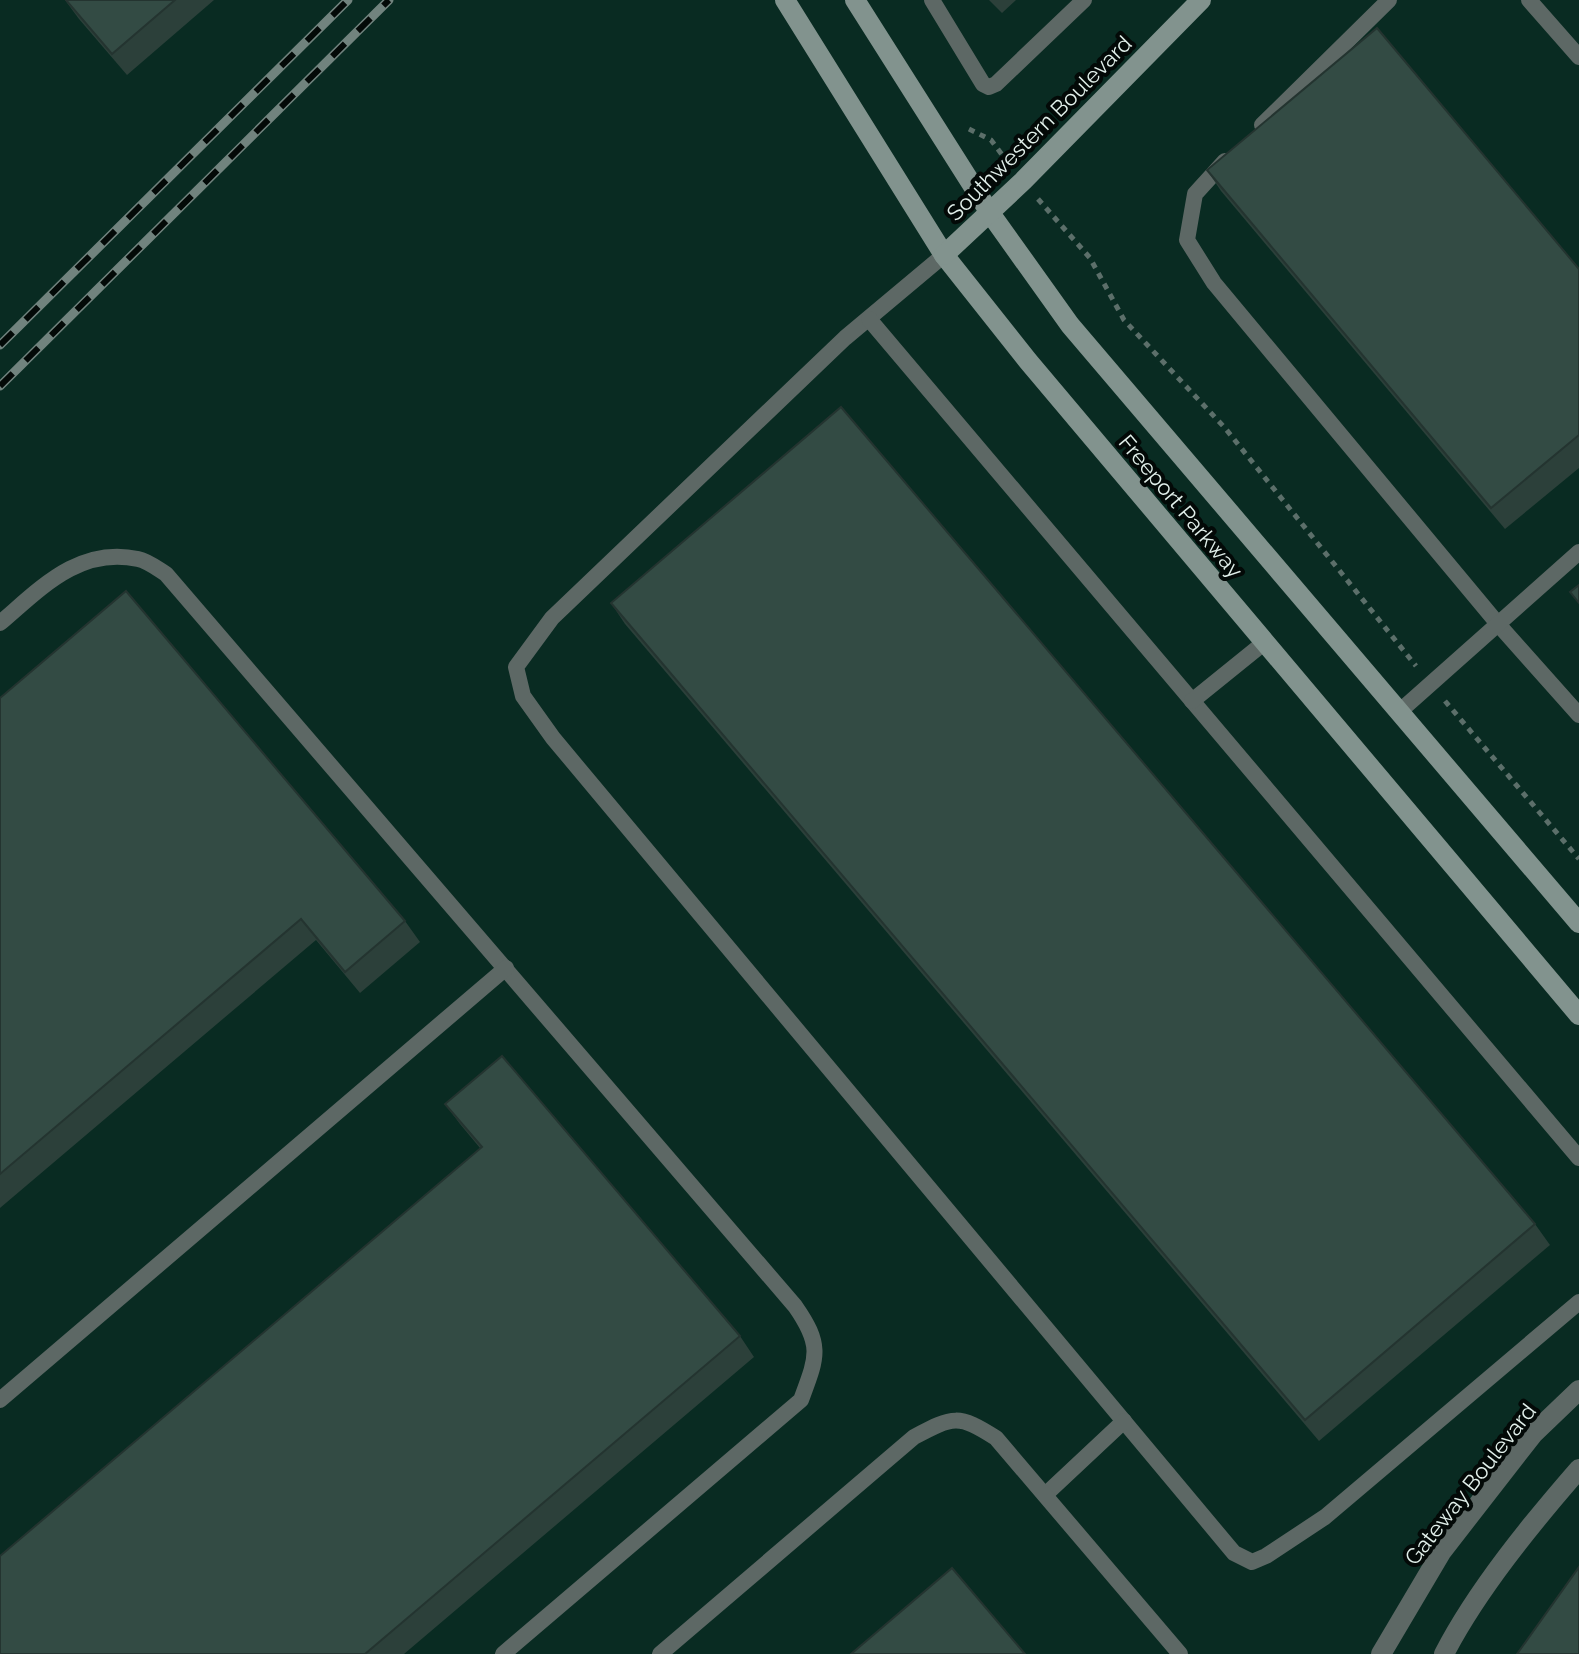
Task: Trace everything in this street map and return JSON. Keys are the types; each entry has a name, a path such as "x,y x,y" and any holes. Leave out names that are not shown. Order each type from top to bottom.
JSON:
{"main road":[{"name":"Freeport Parkway","path":"785,0 944,255 1028,361 1579,1015"},
{"name":"Freeport Parkway","path":"855,0 990,213 1070,325 1579,923"},
{"name":"Southwestern Boulevard","path":"944,255 990,213 1201,0"}],"street":[{"name":"Gateway Boulevard","path":"1381,1654 1442,1551 1533,1434 1579,1390"},
{"path":"1444,1654 1460,1624 1549,1503 1579,1469"}],"lane":[{"path":"932,0 983,84 989,87 996,84 1084,0"},
{"path":"1389,0 1195,194 1187,240 1214,283 1498,624 1579,715"},
{"path":"1529,0 1579,57"},
{"path":"944,255 845,338 552,618 516,667 523,696 553,738 1234,1553 1252,1562 1325,1517 1579,1302"},
{"path":"869,319 1579,1158"},
{"path":"1399,712 1579,552"},
{"path":"0,623 60,572 105,556 140,559 166,574 795,1306 812,1330 816,1361 801,1400 503,1654"},
{"path":"1192,701 1265,642"},
{"path":"0,1400 506,968"},
{"path":"660,1654 914,1437 946,1420 969,1421 996,1438 1180,1654"},
{"path":"1045,1495 1124,1421"}],"path":[{"path":"1078,244 1090,258 1124,320 1225,428 1430,684 1579,859"}],"shaded area":[{"path":"0,0 1579,0 1579,1654 0,1654"}],"building":[{"path":"66,0 175,0 112,54"},
{"path":"1377,28 1579,269 1579,435 1491,508 1207,170"},
{"path":"841,407 1535,1224 1305,1420 611,603"},
{"path":"1579,585 1579,603 1570,592"},
{"path":"126,591 405,921 345,972 301,919 0,1174 0,698"},
{"path":"502,1056 740,1336 365,1654 0,1654 0,1556 482,1147 445,1104"},
{"path":"1579,1567 1579,1654 1517,1654"},
{"path":"952,1568 1025,1654 851,1654"}],"railway":[{"path":"0,345 348,0"},
{"path":"0,386 389,0"}]}
